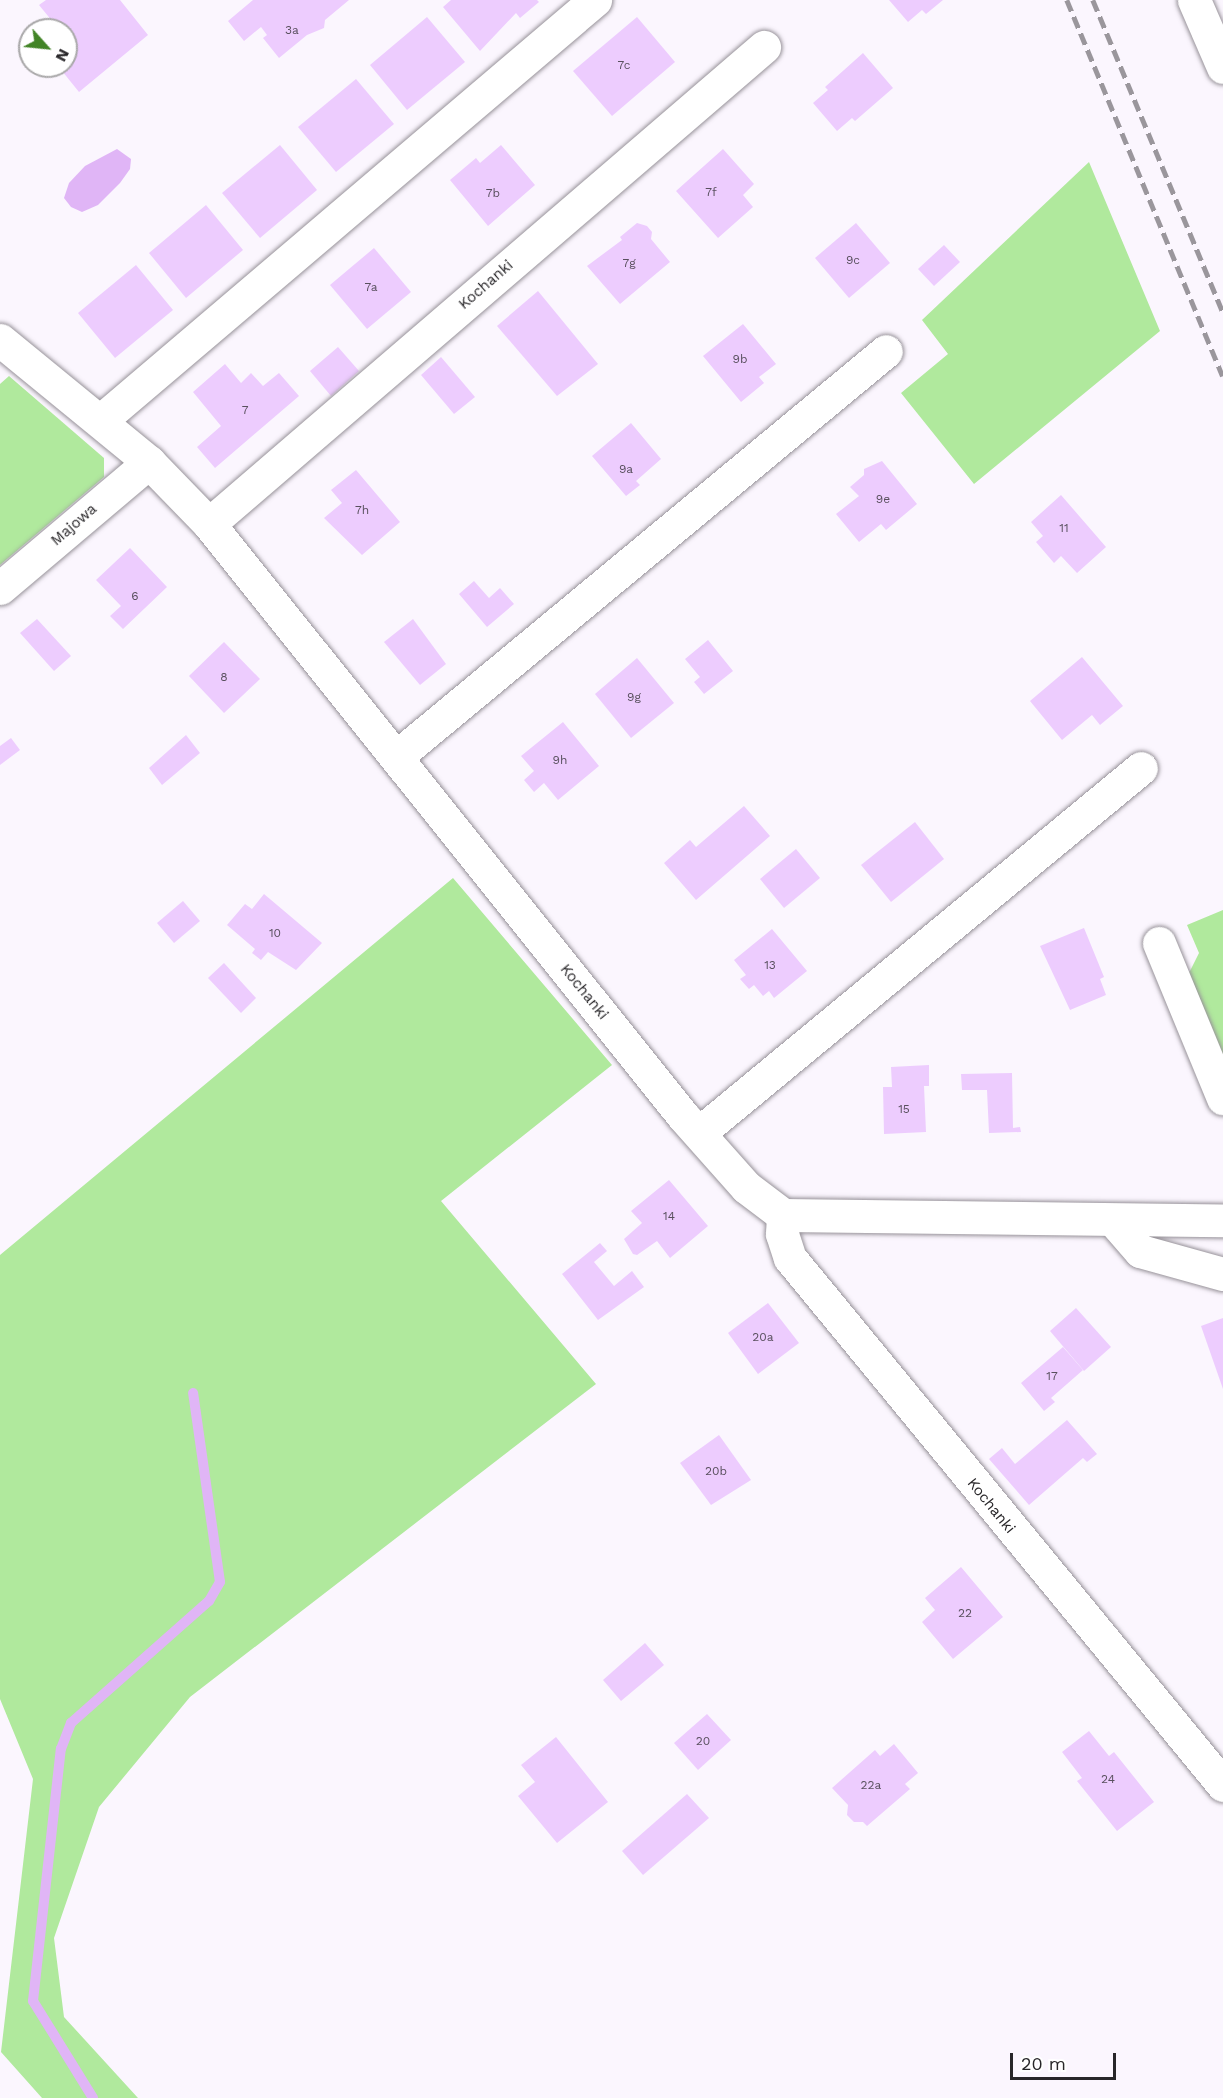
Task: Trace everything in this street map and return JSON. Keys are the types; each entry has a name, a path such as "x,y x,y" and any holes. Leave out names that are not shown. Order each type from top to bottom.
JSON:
{"street":[{"path":"100,421 594,0"},
{"path":"1194,0 1223,67"},
{"name":"Kochanki","path":"209,524 764,46"},
{"name":"Kochanki","path":"0,340 149,462 209,524 699,1133 746,1187 783,1215 782,1234 790,1258 1223,1785"},
{"path":"396,757 886,351"},
{"name":"Majowa","path":"0,588 149,462"},
{"path":"699,1133 1142,768"},
{"path":"1159,943 1223,1098"},
{"path":"783,1215 1223,1220"},
{"path":"1113,1220 1140,1251 1223,1274"}],"green space":[{"path":"1089,162 1160,331 974,484 901,393 948,354 922,320"},
{"path":"9,376 104,458 104,477 0,565 0,384"},
{"path":"453,878 612,1065 441,1201 596,1384 190,1697 99,1807 54,1938 64,2017 138,2098 42,2098 1,2052 33,1779 0,1699 0,1255"},
{"path":"1223,910 1223,1058 1188,975 1199,953 1187,925"}],"shaded area":[{"path":"117,149 131,159 130,169 120,183 98,205 82,212 71,207 64,198 69,183 85,166"}],"building":[{"path":"46,0 120,0 148,35 79,92 68,78 78,78 78,18 50,18 39,5"},
{"path":"253,0 349,0 325,20 324,28 307,35 279,58 263,38 267,35 261,27 244,41 228,21"},
{"path":"451,0 537,0 539,2 520,18 516,13 480,51 443,7"},
{"path":"889,0 943,0 926,14 922,10 908,22"},
{"path":"427,17 465,62 407,110 370,65"},
{"path":"637,17 675,62 612,116 573,71"},
{"path":"863,53 893,88 855,121 852,118 837,131 813,103 828,90 825,87"},
{"path":"356,79 394,124 336,172 298,127"},
{"path":"280,145 317,190 260,238 222,193"},
{"path":"501,145 535,185 488,226 450,180 476,158 480,163"},
{"path":"723,149 754,184 743,195 753,207 718,238 676,191"},
{"path":"206,205 243,250 186,298 149,253"},
{"path":"637,223 647,226 652,232 651,239 670,262 620,304 587,266 622,240 620,237"},
{"path":"856,223 890,263 849,298 815,258"},
{"path":"944,245 960,262 934,286 918,269"},
{"path":"374,248 411,292 367,329 330,285"},
{"path":"136,265 173,310 115,358 78,313"},
{"path":"538,291 598,364 557,396 497,326"},
{"path":"743,324 776,364 759,377 764,383 741,402 703,356"},
{"path":"338,347 359,371 331,396 310,371"},
{"path":"441,357 475,397 454,414 421,375"},
{"path":"225,364 241,383 251,373 263,386 279,373 299,396 215,468 197,447 221,426 193,392"},
{"path":"631,423 661,459 636,481 640,485 626,496 592,456"},
{"path":"882,461 917,504 886,530 881,524 859,542 836,514 859,496 850,487 864,475 864,469"},
{"path":"356,470 400,522 362,555 324,518 342,503 331,490"},
{"path":"1061,495 1106,547 1077,573 1061,556 1054,563 1036,542 1043,536 1031,522"},
{"path":"130,548 167,587 123,629 110,616 121,606 96,580"},
{"path":"474,581 489,598 500,588 514,604 487,627 459,594"},
{"path":"37,619 71,656 54,671 20,633"},
{"path":"413,619 446,664 420,685 384,642"},
{"path":"708,640 733,671 704,694 694,682 700,677 685,659"},
{"path":"224,642 260,679 224,713 189,676"},
{"path":"1082,657 1123,706 1100,725 1092,715 1062,740 1030,701"},
{"path":"637,658 674,703 631,738 595,694"},
{"path":"563,722 599,766 558,800 544,783 534,792 524,780 534,771 521,756"},
{"path":"186,735 200,753 162,785 149,768"},
{"path":"11,738 20,750 0,765 0,746"},
{"path":"744,806 770,836 696,900 664,863 690,840 696,847"},
{"path":"915,822 944,859 891,902 861,865"},
{"path":"796,849 820,878 784,908 760,879"},
{"path":"264,894 322,943 296,970 268,952 261,960 252,953 255,949 227,925 245,904 252,909"},
{"path":"183,901 200,921 174,943 157,923"},
{"path":"1084,928 1104,977 1100,979 1106,995 1070,1010 1040,946"},
{"path":"772,929 807,971 774,998 769,991 763,996 754,985 749,989 740,979 746,975 734,960"},
{"path":"224,963 256,998 241,1013 208,978"},
{"path":"929,1065 929,1086 924,1086 926,1132 884,1134 883,1087 892,1087 891,1067"},
{"path":"1012,1073 1013,1128 1020,1127 1021,1132 989,1133 987,1090 962,1090 961,1074"},
{"path":"669,1180 708,1226 670,1258 657,1241 637,1255 633,1254 624,1239 642,1223 631,1211"},
{"path":"600,1243 607,1251 594,1262 614,1286 632,1271 644,1287 598,1320 562,1274"},
{"path":"768,1303 799,1343 758,1374 728,1333"},
{"path":"1076,1308 1111,1347 1084,1371 1050,1331"},
{"path":"1223,1318 1223,1389 1201,1326"},
{"path":"1063,1347 1083,1370 1051,1398 1055,1402 1044,1411 1021,1383"},
{"path":"1067,1420 1097,1454 1087,1462 1083,1458 1029,1505 989,1459 1002,1448 1015,1464"},
{"path":"719,1435 751,1480 711,1505 680,1463"},
{"path":"961,1567 1003,1617 953,1659 922,1622 935,1610 925,1598"},
{"path":"645,1643 664,1665 621,1701 603,1680"},
{"path":"707,1714 731,1740 698,1770 674,1743"},
{"path":"1089,1731 1109,1756 1114,1752 1154,1802 1117,1831 1077,1781 1082,1778 1062,1752"},
{"path":"556,1737 608,1802 557,1843 518,1796 535,1782 521,1765"},
{"path":"894,1744 918,1773 905,1784 910,1789 867,1826 863,1822 854,1822 847,1815 848,1805 832,1788 875,1750 880,1756"},
{"path":"687,1794 709,1818 643,1875 622,1851"}],"waterway":[{"path":"93,2098 33,2001 61,1749 71,1723 209,1601 220,1582 193,1393"}],"railway":[{"path":"1067,0 1223,376"},
{"path":"1093,0 1223,313"}]}
